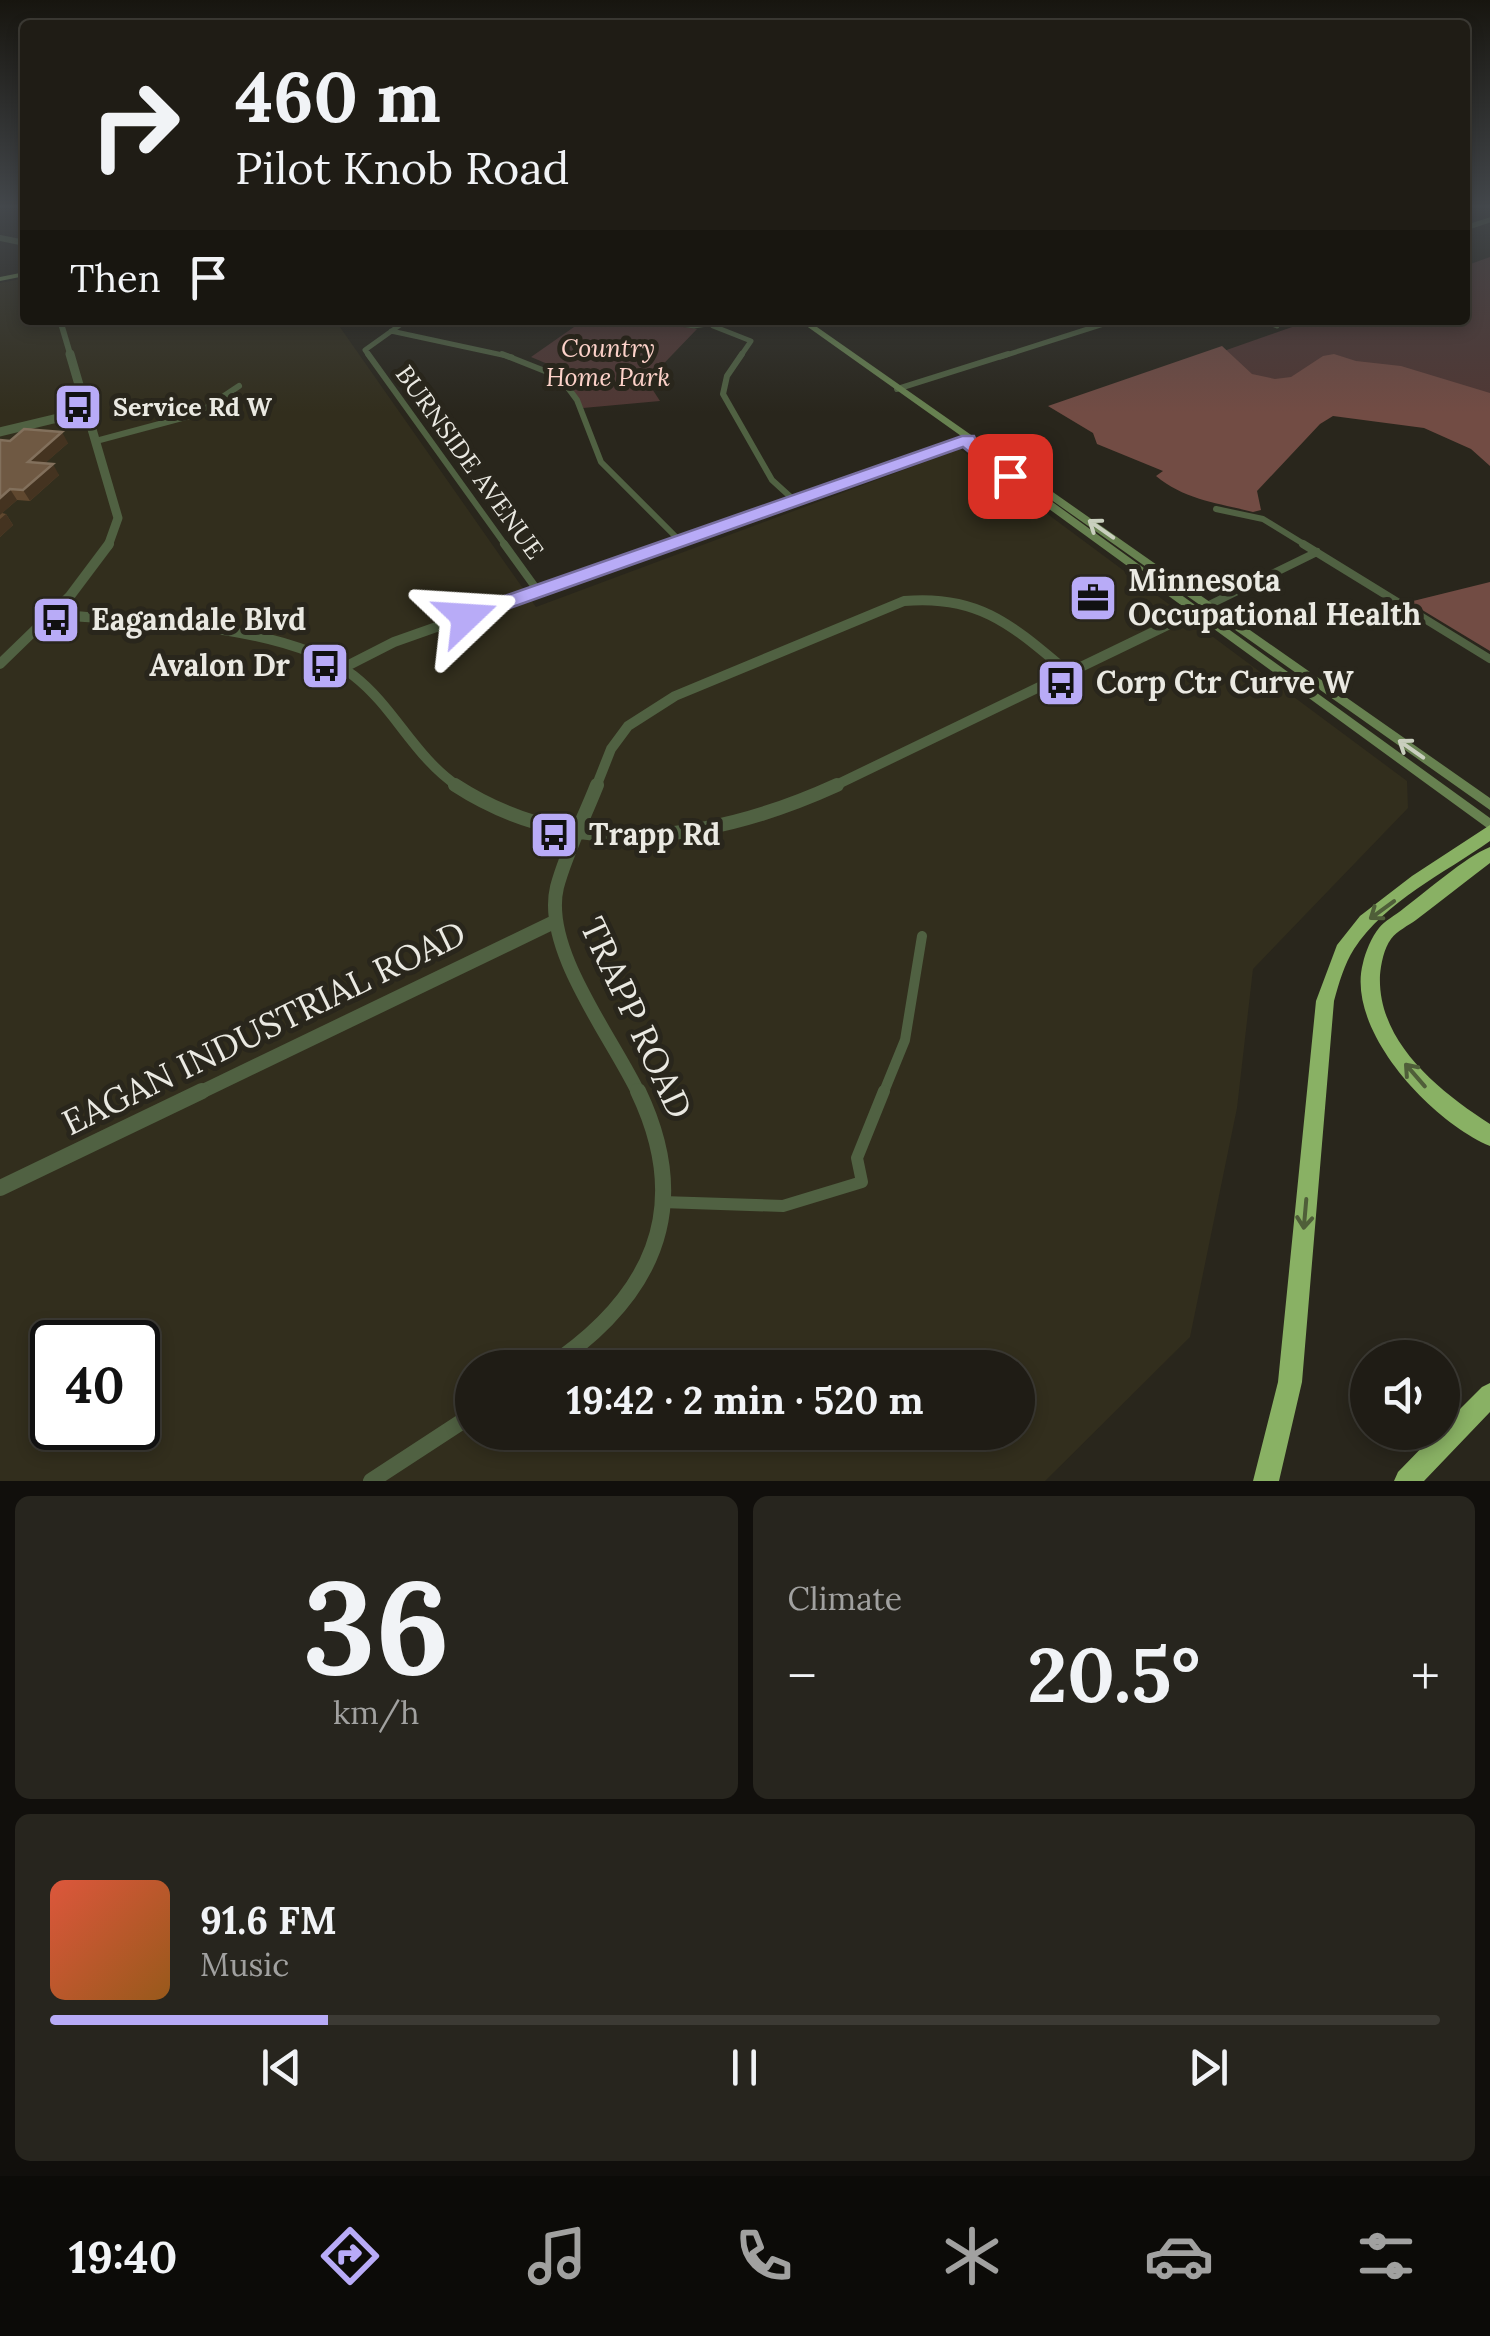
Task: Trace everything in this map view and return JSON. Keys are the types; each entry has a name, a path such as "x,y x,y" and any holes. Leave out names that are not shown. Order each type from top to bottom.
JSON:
{"highway":[{"path":"1266,1481 1290,1382 1325,1001 1336,964 1370,918 1490,829"},
{"path":"1490,854 1385,933 1374,950 1369,981 1377,1019 1400,1059 1436,1098 1490,1136"},
{"path":"1407,1481 1490,1395"}],"main road":[{"path":"809,325 968,440 981,444 1195,612 1490,829"},
{"path":"1015,474 1209,605 1490,805"}],"street":[{"path":"0,664 104,556 118,531 118,518 61,325"},
{"name":"BURNSIDE AVENUE","path":"400,325 365,350 538,591"},
{"path":"704,325 751,341 727,376 723,394 772,480 795,500"},
{"path":"897,388 1100,325"},
{"path":"391,332 511,356 560,377 576,400 601,462 680,541"},
{"path":"96,441 197,414 239,386"},
{"path":"0,432 87,411"},
{"path":"344,668 394,642 968,440"},
{"path":"1216,509 1263,519 1490,660"},
{"path":"48,614 258,637 306,650 344,668 380,698 417,752 450,783 507,814 577,833 621,838 672,837 763,818 1317,552"},
{"name":"TRAPP ROAD","path":"574,1350 589,1340 639,1279 657,1238 662,1202 662,1155 650,1118 561,950 554,922 557,888 611,749 628,726 650,709 904,602 943,598 984,608 1007,621 1070,673"},
{"name":"EAGAN INDUSTRIAL ROAD","path":"0,1188 554,922"},
{"path":"662,1202 784,1206 862,1182 857,1158 906,1040 922,936"},
{"path":"371,1481 455,1427"}],"shaded area":[{"path":"20,279 20,325 339,325 536,607 960,449 1407,781 1408,808 1253,969 1237,1108 1190,1337 1045,1481 0,1481 0,283"},
{"path":"1222,346 1252,374 1275,379 1291,377 1323,356 1334,354 1356,361 1401,366 1490,393 1490,466 1471,449 1424,428 1333,416 1320,424 1257,491 1261,510 1253,512 1178,490 1156,476 1163,471 1097,444 1093,433 1048,406"},
{"path":"1490,582 1490,651 1409,602"}],"green space":[{"path":"1470,275 1490,275 1490,432 1275,405 1184,365 1298,325 1470,325"},
{"name":"Country Home Park","path":"577,325 669,325 697,329 647,381 660,401 583,408 562,370 531,357"}],"building":[{"path":"24,429 62,432 28,462 53,464 23,490 10,489 0,498 0,440 10,441"}],"place":[{"name":"Service Rd W","path":"78,407"},
{"name":"Minnesota Occupational Health","path":"1093,598"},
{"name":"Eagandale Blvd","path":"56,620"},
{"name":"Avalon Dr","path":"325,666"},
{"name":"Corp Ctr Curve W","path":"1061,683"},
{"name":"Trapp Rd","path":"554,835"}],"route":[{"path":"466,617 968,440 971,448 1010,476"}]}
